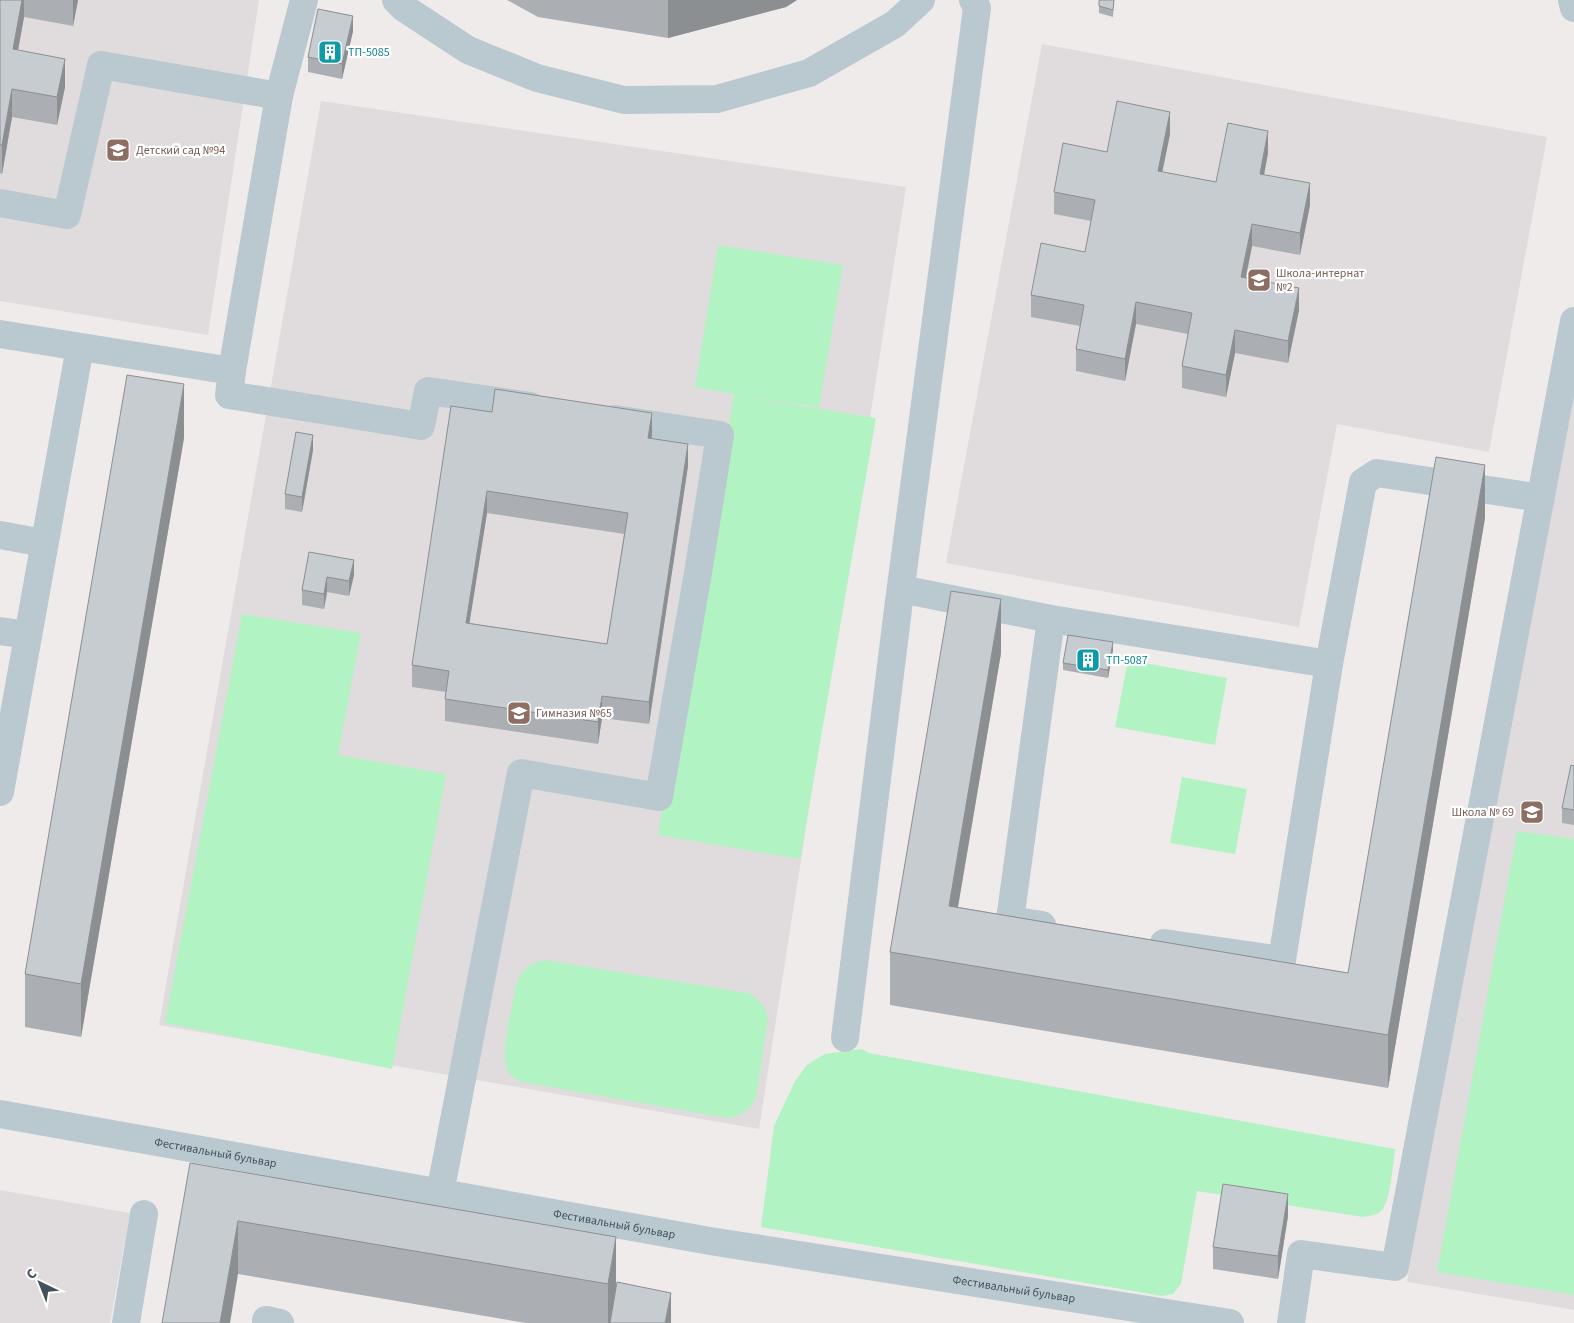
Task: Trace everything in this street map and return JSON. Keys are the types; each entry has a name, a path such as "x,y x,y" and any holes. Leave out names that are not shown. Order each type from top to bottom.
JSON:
{"street":[{"path":"304,0 278,96 232,370 230,395 421,426 428,391 555,410"},
{"path":"396,0 404,8 468,50 537,78 624,100 717,99 809,73 896,24 921,0"},
{"path":"845,1038 901,589 977,8 973,0"},
{"path":"1572,0 1574,8"},
{"path":"0,203 67,215 101,65 278,96"},
{"path":"1291,1323 1302,1254 1395,1267 1574,321"},
{"path":"0,334 232,370"},
{"path":"0,792 80,347"},
{"path":"440,1193 521,774 659,797 720,435 594,416"},
{"path":"1137,939 1282,960 1329,664 1364,482 1377,473 1540,498"},
{"path":"0,535 44,543"},
{"path":"901,589 1051,619 1329,664"},
{"path":"1051,619 1010,920 1068,929"},
{"path":"0,631 28,636"},
{"name":"Фестивальный бульвар","path":"0,1114 710,1241 1230,1323"},
{"path":"126,1323 144,1214"},
{"path":"266,1323 266,1320 280,1323"}],"shaded area":[{"name":"Детский сад №94","path":"0,0 259,0 208,335 0,301"},
{"name":"Школа-интернат №2","path":"1042,44 1547,137 1489,452 1337,424 1299,627 946,563"},
{"name":"Гимназия №65","path":"321,101 906,187 759,1129 159,1025"},
{"name":"Школа № 69","path":"1572,341 1574,342 1574,1310 1407,1282"},
{"path":"0,1190 130,1213 110,1323 0,1323"}],"green space":[{"path":"718,245 843,265 819,407 737,395 876,418 800,859 658,835 734,394 695,387"},
{"path":"242,614 361,633 338,755 446,774 392,1069 165,1023"},
{"path":"1128,660 1227,678 1215,745 1115,727"},
{"path":"1182,777 1247,789 1235,854 1170,843"},
{"path":"1517,831 1574,839 1574,1295 1437,1272"},
{"path":"545,960 748,993 759,1000 764,1006 768,1018 756,1097 751,1105 741,1114 727,1118 522,1082 515,1078 509,1073 505,1056 507,1030 516,985 527,968"},
{"path":"861,1049 869,1053 1395,1149 1387,1199 1381,1211 1363,1217 1197,1191 1181,1284 1173,1294 1162,1296 761,1227 774,1126 795,1081 808,1064 825,1054"}],"building":[{"path":"0,0 22,0 13,49 65,59 57,97 12,89 2,145 0,145"},
{"path":"1099,0 1114,0 1113,10 1099,6"},
{"name":"ТП-5085","path":"318,9 353,16 342,64 308,57"},
{"path":"1117,101 1170,112 1158,171 1216,182 1228,123 1268,131 1260,174 1310,183 1300,233 1252,224 1241,277 1299,288 1288,341 1235,330 1226,375 1182,366 1192,313 1136,302 1125,359 1076,349 1084,305 1031,295 1041,243 1085,252 1095,200 1054,192 1063,143 1107,152"},
{"path":"127,375 184,384 81,984 25,974"},
{"path":"495,389 652,413 648,438 688,444 649,702 602,696 598,722 445,699 449,671 412,665 451,406 492,412","holes":["487,491 628,513 607,644 466,623"]},
{"path":"296,432 313,435 302,497 285,494"},
{"path":"1436,457 1485,465 1388,1035 890,952 951,591 1001,599 949,906 1348,973"},
{"path":"309,552 354,560 349,581 327,577 324,594 302,590"},
{"name":"ТП-5087","path":"1068,635 1113,642 1108,670 1063,663"},
{"path":"1571,765 1574,766 1574,810 1562,808"},
{"path":"190,1163 616,1237 608,1284 238,1221 220,1323 162,1323"},
{"path":"1223,1184 1288,1194 1278,1256 1213,1247"},
{"path":"617,1282 671,1293 665,1323 610,1323"}],"place":[{"name":"ТП-5085","path":"330,52"},
{"name":"Детский сад №94","path":"118,150"},
{"name":"Школа-интернат №2","path":"1259,280"},
{"name":"ТП-5087","path":"1088,660"},
{"name":"Гимназия №65","path":"519,713"},
{"name":"Школа № 69","path":"1532,812"}]}
